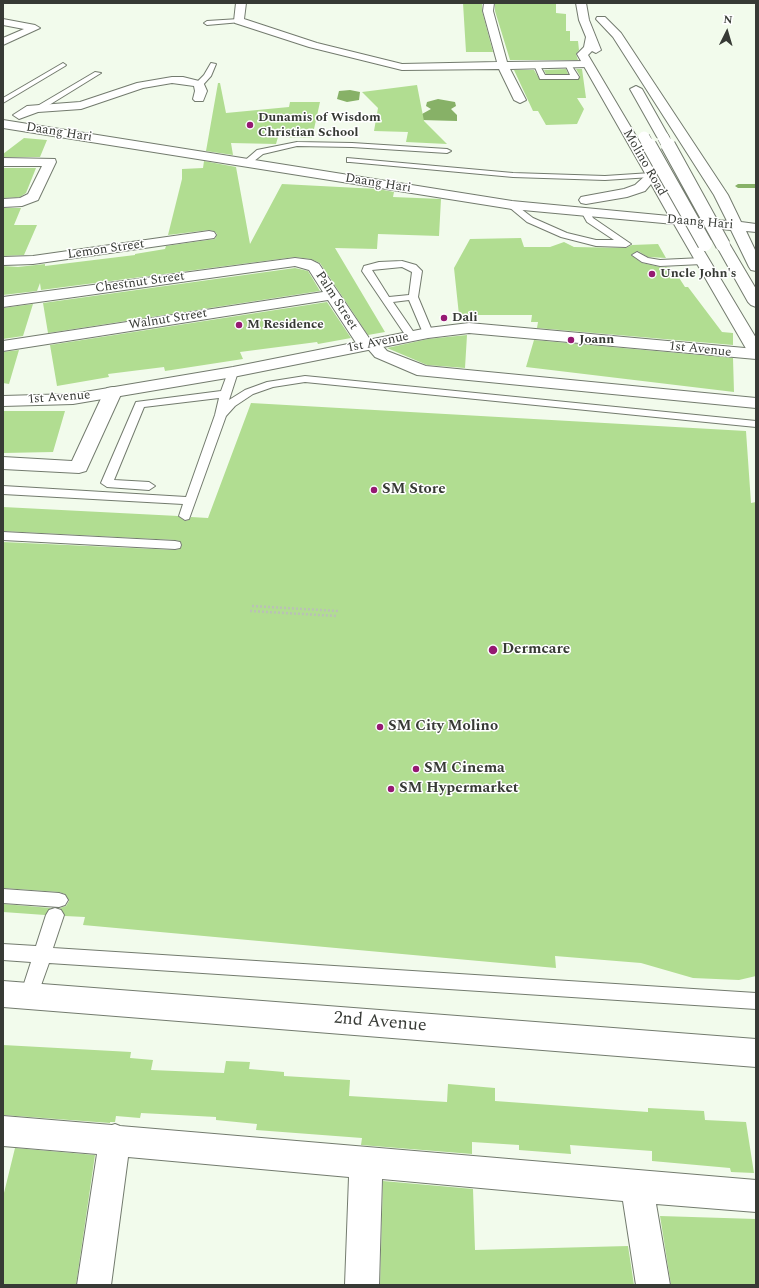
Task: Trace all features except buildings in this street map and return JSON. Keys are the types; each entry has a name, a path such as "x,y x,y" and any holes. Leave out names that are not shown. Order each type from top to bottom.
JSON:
{"main road":[{"path":"241,3 239,21 313,45 402,67 587,64 582,54 589,48 591,36"},
{"path":"489,3 488,11 503,66 520,100"},
{"path":"581,3 583,15 600,57"},
{"path":"624,68 606,35 600,15 617,35 719,192 756,266"},
{"path":"3,22 35,28 3,42"},
{"name":"Molino Road","path":"587,64 756,353"},
{"path":"19,115 27,110 38,108 81,105 156,82 183,80 199,84 201,91 199,99"},
{"name":"Molino Road","path":"632,81 756,302"},
{"name":"Daang Hari","path":"3,112 135,132"},
{"path":"51,131 67,122"},
{"name":"Daang Hari","path":"3,124 512,205 670,207 756,215"},
{"name":"Molino Road","path":"640,130 705,244 756,326"},
{"path":"182,152 195,142"},
{"path":"242,149 297,158"},
{"path":"3,162 50,162 33,197 22,202 3,203"},
{"name":"Daang Hari","path":"347,164 371,170 469,184"},
{"path":"361,182 371,170"},
{"path":"586,207 627,193 645,184 652,177"},
{"path":"415,190 428,178"},
{"name":"Daang Hari","path":"547,195 586,207 678,221 756,228"},
{"name":"Lemon Street","path":"3,261 33,260 209,235"},
{"path":"33,260 37,243"},
{"name":"Palm Street","path":"278,264 295,262 306,263 314,267 332,295 369,346 381,354 423,372 756,403"},
{"name":"Chestnut Street","path":"3,302 278,264"},
{"name":"Walnut Street","path":"3,346 332,295"},
{"name":"1st Avenue","path":"3,401 73,399 233,372 428,333 469,328 756,353"},
{"path":"3,463 79,467 113,392"},
{"name":"2nd Avenue","path":"16,995 756,1053"},
{"path":"3,1131 115,1139 756,1196"},
{"path":"94,1285 115,1139"},
{"path":"362,1285 366,1161"},
{"path":"637,1185 653,1285"}],"lane":[{"path":"207,23 239,21"},
{"path":"199,84 207,76 213,64"},
{"path":"3,101 63,65"},
{"path":"38,108 97,73"},
{"path":"246,163 260,152 297,144 352,145 447,151"},
{"path":"352,145 347,164 513,175 605,178 652,177"},
{"path":"512,205 530,220 564,235 596,243 627,244 590,220 586,207"},
{"path":"637,255 645,260 660,263 702,260"},
{"path":"412,337 366,271 367,268 372,266 402,264 413,267 417,271 413,297 428,333"},
{"path":"387,300 413,297"},
{"path":"185,516 221,415 225,394 233,372"},
{"path":"221,415 231,404 249,392 271,384 305,379 756,424"},
{"path":"149,486 107,483 140,404 225,394"},
{"path":"3,490 190,500"},
{"path":"3,536 176,545"},
{"path":"3,896 57,908 42,956 16,995"},
{"path":"3,952 42,956 756,1001"}],"path":[{"path":"252,606 338,611"},
{"path":"250,611 337,616"}],"shaded area":[{"path":"350,90 360,92 359,100 347,102 337,99 339,91"},
{"path":"438,99 455,102 456,106 451,109 457,115 457,121 421,120 422,114 431,109 426,106 427,102"}],"waterway":[{"path":"738,186 756,186"}],"place":[{"name":"Dunamis of Wisdom Christian School","path":"250,125"},
{"name":"Uncle John's","path":"652,274"},
{"name":"Dali","path":"444,318"},
{"name":"M Residence","path":"239,325"},
{"name":"Joann","path":"571,340"},
{"name":"SM Store","path":"374,490"},
{"name":"Dermcare","path":"493,650"},
{"name":"SM City Molino","path":"380,727"},
{"name":"SM Cinema","path":"416,769"},
{"name":"SM Hypermarket","path":"391,789"}]}
